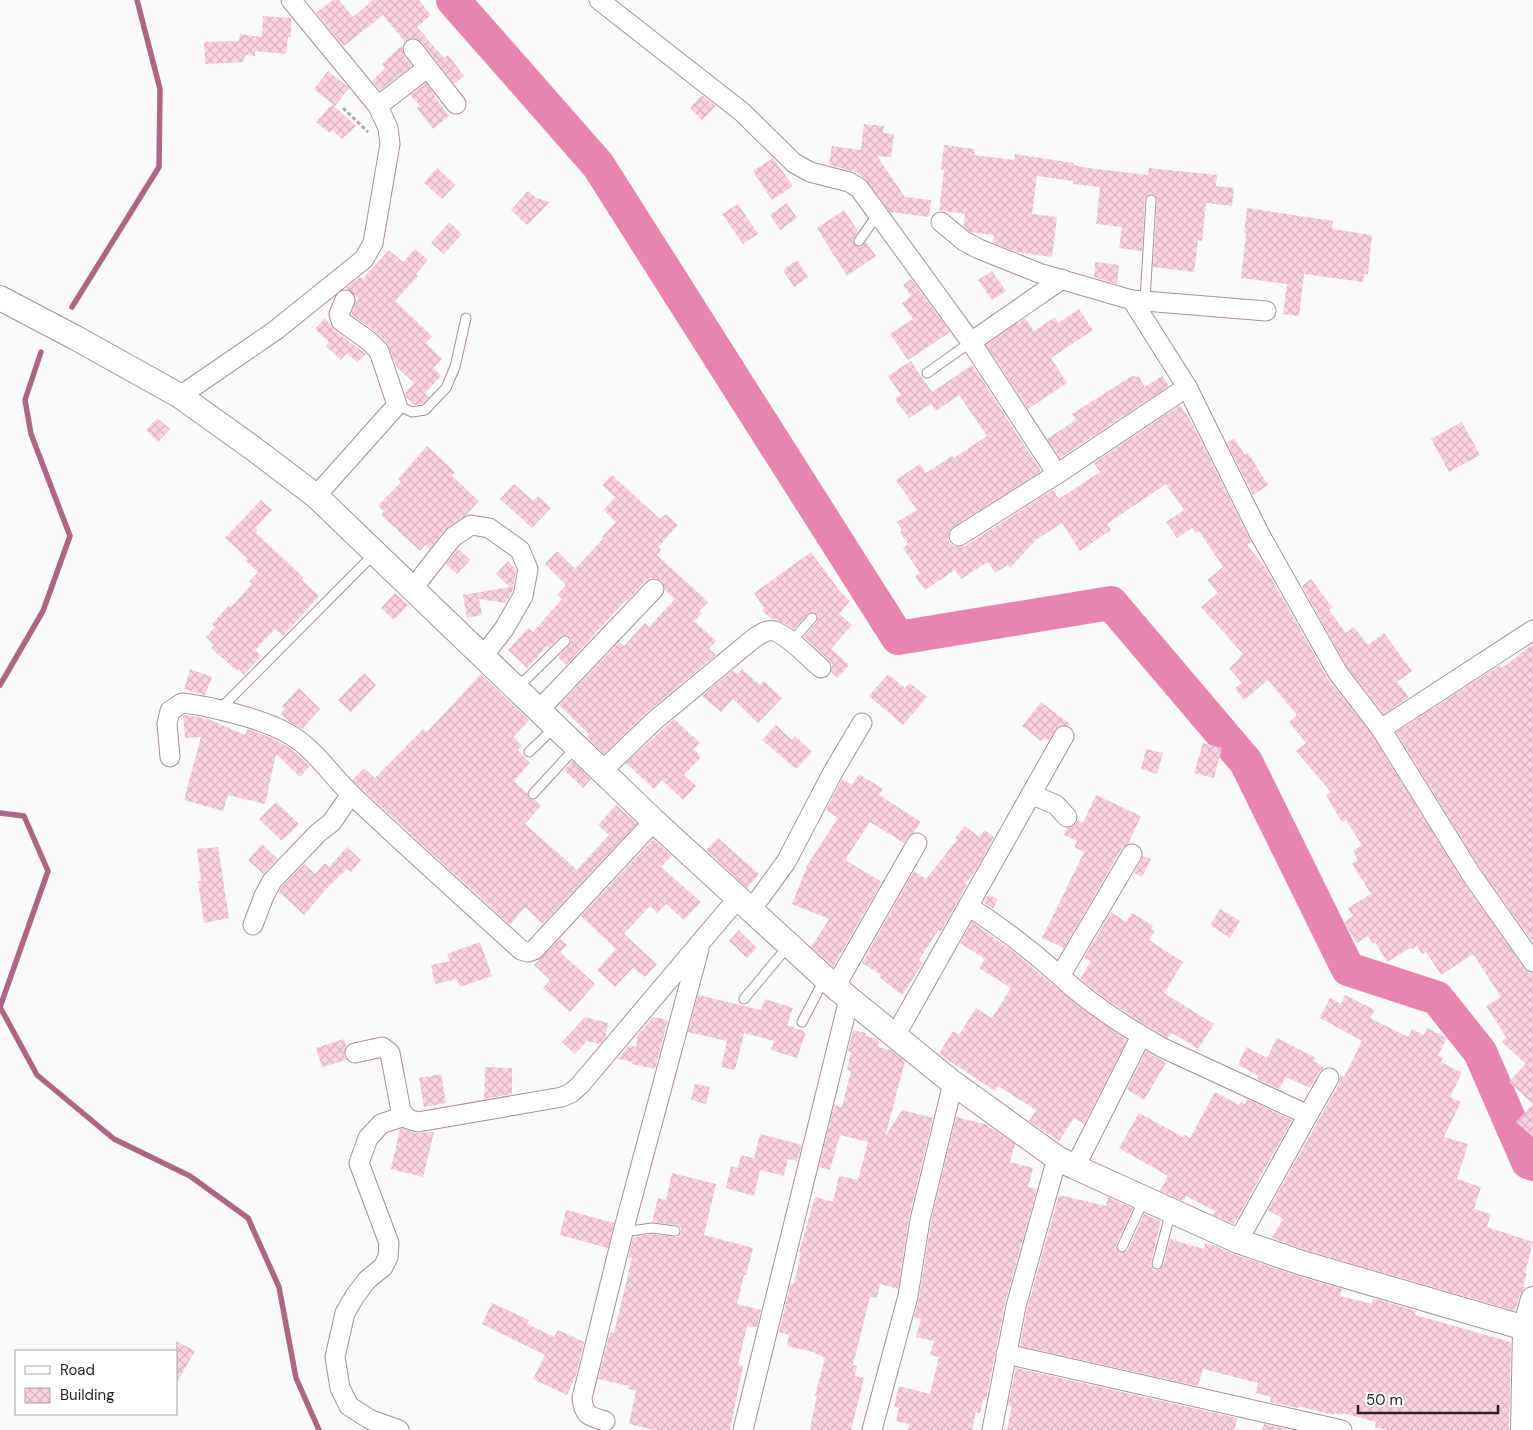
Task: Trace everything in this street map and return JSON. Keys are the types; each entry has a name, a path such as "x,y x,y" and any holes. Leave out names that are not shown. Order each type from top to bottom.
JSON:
{"street":[{"path":"180,396 276,330 364,259 373,243 390,144 388,128 378,106 291,0"},
{"path":"599,0 742,112 794,163 810,172 849,182 859,188 971,342 1057,474"},
{"path":"413,48 456,104"},
{"path":"378,106 427,68"},
{"path":"941,222 964,241 979,249 1039,273 1138,300 1266,311"},
{"path":"971,342 1062,279"},
{"path":"0,298 180,396 316,496 654,821 837,988 953,1083 1066,1162 1238,1241 1302,1263 1524,1328"},
{"path":"316,496 397,405 379,351 369,341 341,321 339,314 345,300"},
{"path":"1138,300 1187,387 1260,533 1338,673 1381,729 1470,874 1533,962"},
{"path":"959,536 1057,474 1187,387"},
{"path":"413,588 452,537 471,524 489,528 520,550 528,569 523,596 504,629 483,656"},
{"path":"548,718 654,589"},
{"path":"1381,729 1533,630"},
{"path":"602,771 654,721 764,632 774,631 791,642 820,668"},
{"path":"170,756 167,724 170,712 182,703 219,710 268,724 288,733 308,748 351,794 521,950 528,952 534,950 654,821"},
{"path":"355,1053 382,1047 387,1050 390,1054 401,1111 408,1119 418,1122 562,1097 571,1093 580,1085 701,943 745,904 786,862 833,772 862,723"},
{"path":"895,1036 1064,736"},
{"path":"253,925 272,881 318,832 332,822 351,794"},
{"path":"1031,794 1056,805 1067,817"},
{"path":"743,1430 837,988 917,843"},
{"path":"1060,976 1132,854"},
{"path":"968,906 1005,930 1032,951 1076,991 1141,1036 1308,1115"},
{"path":"605,1421 590,1417 584,1411 582,1398 623,1232 701,943"},
{"path":"992,1430 1016,1306 1066,1162 1141,1036"},
{"path":"1238,1241 1329,1078"},
{"path":"872,1430 908,1296 920,1220 953,1083"},
{"path":"399,1430 371,1420 349,1406 340,1388 335,1357 345,1313 367,1280 383,1267 388,1257 389,1243 359,1162 368,1138 381,1124 404,1116"},
{"path":"1523,1430 1524,1328 1533,1298"},
{"path":"1006,1354 1338,1430"}],"lane":[{"path":"1138,300 1151,200"},
{"path":"860,241 873,221 872,205"},
{"path":"397,405 412,412 425,410 446,388 455,367 466,318"},
{"path":"927,373 971,342"},
{"path":"219,710 376,552"},
{"path":"791,642 812,618"},
{"path":"517,688 564,641"},
{"path":"529,752 548,718"},
{"path":"533,794 577,746"},
{"path":"744,999 789,944"},
{"path":"802,1022 837,988"},
{"path":"1122,1247 1144,1199"},
{"path":"1157,1264 1171,1211"},
{"path":"623,1232 652,1228 675,1231"}],"path":[{"path":"343,108 373,137 388,159"}],"building":[{"path":"333,0 339,0 353,17 371,0 419,0 431,15 417,27 444,58 448,55 464,76 454,84 422,42 412,38 405,42 383,15 344,46 316,13"},
{"path":"263,16 291,18 291,37 288,37 286,54 255,51 255,56 245,55 244,62 205,64 204,42 239,41 240,34 262,37"},
{"path":"402,45 404,56 412,66 380,90 372,81 385,68 382,64"},
{"path":"328,71 349,88 335,106 314,89"},
{"path":"426,83 449,116 433,129 417,108 420,106 410,95"},
{"path":"702,95 716,106 702,120 690,108"},
{"path":"332,104 356,126 342,139 332,130 329,133 316,122"},
{"path":"864,124 884,126 883,133 894,134 891,157 877,156 905,197 931,200 929,217 890,212 865,179 856,172 829,165 832,146 861,150"},
{"path":"944,145 975,149 974,155 1014,160 1015,154 1074,163 1074,165 1088,168 1148,175 1149,168 1217,175 1216,186 1234,188 1232,206 1206,203 1202,241 1198,240 1194,272 1153,267 1157,200 1155,195 1149,194 1145,199 1142,251 1119,248 1122,227 1096,224 1100,187 1073,184 1073,181 1037,176 1032,214 1057,217 1052,257 1017,252 993,243 994,235 970,232 964,226 965,214 939,210 944,170 941,170"},
{"path":"773,158 793,186 772,200 753,171"},
{"path":"437,168 455,185 442,199 424,183"},
{"path":"528,191 536,198 550,202 527,225 511,210"},
{"path":"787,203 797,218 780,230 770,215"},
{"path":"738,204 758,234 743,244 722,214"},
{"path":"1247,208 1333,221 1332,229 1372,235 1368,274 1364,274 1363,282 1304,274 1299,316 1283,314 1287,284 1241,278"},
{"path":"844,210 858,231 854,238 854,244 861,247 866,242 876,256 847,276 817,228"},
{"path":"449,222 462,234 444,254 431,243"},
{"path":"415,249 428,260 416,274 418,276 395,301 432,336 426,343 442,359 433,368 441,376 425,393 429,397 422,404 415,405 406,397 405,393 414,383 396,366 387,343 376,332 351,314 359,298 346,288 360,277 363,279 389,250 403,262"},
{"path":"797,260 808,277 794,287 783,270"},
{"path":"1095,262 1119,265 1117,284 1094,277"},
{"path":"992,271 1006,291 992,300 978,280"},
{"path":"911,279 950,332 908,360 890,334 913,319 902,303 911,296 903,285"},
{"path":"1079,309 1093,330 1051,358 1067,383 1028,409 986,345 1025,318 1034,331 1055,317 1058,323"},
{"path":"325,318 334,330 366,354 357,362 347,353 341,360 326,346 329,342 315,329"},
{"path":"911,361 932,392 972,365 1041,471 953,527 949,531 949,542 953,546 959,547 965,546 1053,490 1059,499 1100,472 1094,463 1180,405 1193,425 1251,542 1247,545 1265,567 1328,679 1372,735 1462,880 1524,968 1528,972 1533,973 1533,1104 1509,1082 1526,1064 1502,1042 1506,1037 1486,1006 1501,997 1473,954 1441,975 1426,952 1422,954 1417,946 1410,948 1387,962 1375,942 1373,944 1368,936 1357,943 1344,922 1353,916 1348,908 1371,894 1352,864 1358,860 1353,851 1362,845 1346,820 1342,822 1326,795 1331,792 1296,751 1306,743 1289,722 1297,715 1268,680 1244,700 1235,688 1242,683 1229,668 1243,654 1201,607 1218,593 1207,580 1223,567 1199,531 1196,533 1192,528 1177,538 1166,522 1184,510 1166,484 1107,524 1111,530 1080,551 1062,523 1036,540 1010,568 1008,565 995,573 988,562 961,579 955,570 925,590 915,576 920,573 903,548 908,544 900,532 902,530 897,522 917,510 896,480 920,464 926,473 952,456 954,458 987,436 959,395 936,411 931,404 909,418 895,399 901,395 888,376"},
{"path":"1132,376 1139,377 1145,387 1162,376 1169,386 1060,458 1047,439 1076,420 1072,414"},
{"path":"157,418 170,429 158,442 146,430"},
{"path":"1462,422 1480,455 1449,472 1431,439"},
{"path":"1234,438 1245,455 1248,453 1268,485 1253,495 1227,443"},
{"path":"427,446 455,472 452,476 479,501 465,516 444,530 430,549 425,545 420,551 381,515 384,511 378,506 401,482 398,479"},
{"path":"612,475 660,519 666,514 678,525 658,547 661,550 657,555 708,602 699,611 702,613 694,621 716,641 709,649 716,655 646,713 604,754 589,739 587,736 589,734 559,705 619,642 624,646 645,623 649,627 675,599 665,590 662,581 650,578 646,581 566,665 558,657 571,643 571,639 566,635 549,648 547,646 527,668 508,650 528,628 533,632 562,599 557,595 566,585 545,564 557,551 575,569 616,522 604,510 615,497 602,485"},
{"path":"514,484 533,501 538,496 551,508 532,528 500,499"},
{"path":"261,500 272,510 255,528 258,530 256,533 303,577 301,579 319,596 283,636 275,629 255,650 261,656 244,675 211,648 214,645 206,637 215,627 212,624 252,584 249,582 258,572 246,561 248,559 225,538"},
{"path":"458,549 470,560 457,574 446,564"},
{"path":"811,552 839,590 850,601 839,614 852,625 831,649 849,665 838,678 831,672 832,665 829,660 804,637 817,622 818,616 813,612 808,614 794,629 772,619 762,611 764,608 754,593"},
{"path":"508,561 516,570 512,592 506,603 479,599 482,615 467,618 463,595 510,587 496,574"},
{"path":"1311,579 1332,607 1329,610 1346,633 1354,627 1368,645 1384,633 1412,671 1397,682 1409,697 1384,714 1347,667 1302,586"},
{"path":"395,593 408,605 394,620 381,608"},
{"path":"1533,644 1533,942 1480,868 1396,732 1500,665 1502,668"},
{"path":"190,669 212,677 205,695 184,689"},
{"path":"742,669 760,685 764,681 782,698 758,723 733,699 721,712 702,696 733,670 737,674"},
{"path":"364,673 376,685 351,712 338,700"},
{"path":"481,674 529,720 513,737 522,745 518,750 530,763 514,781 527,793 528,798 535,800 541,806 525,824 577,870 609,835 598,825 616,805 637,823 543,924 525,907 510,925 352,780 364,768 375,778 423,729 427,732"},
{"path":"888,674 905,688 910,683 927,697 903,725 869,696"},
{"path":"299,688 320,709 302,729 288,721 281,714 285,709 282,706"},
{"path":"1041,702 1071,725 1058,727 1048,741 1044,738 1041,741 1022,726"},
{"path":"183,716 208,719 245,735 247,729 272,738 290,748 310,766 300,777 276,754 265,804 228,795 223,811 184,800 201,737 185,738"},
{"path":"674,719 700,743 694,749 701,757 684,775 696,786 683,800 662,780 654,789 626,763"},
{"path":"776,725 792,740 795,736 812,752 796,769 762,740"},
{"path":"1203,743 1222,748 1214,778 1194,773"},
{"path":"1146,749 1163,753 1157,774 1141,769"},
{"path":"572,761 591,779 583,788 564,770"},
{"path":"859,774 883,789 879,795 921,822 904,843 870,822 845,860 882,882 833,967 811,947 829,919 792,904 806,867 838,818 826,810 842,779 852,785"},
{"path":"1096,795 1141,816 1128,844 1122,848 1064,948 1042,938 1084,852 1074,847 1077,841 1064,835 1067,828 1074,826 1078,820 1083,823"},
{"path":"276,802 299,824 282,841 259,819"},
{"path":"965,826 979,837 985,830 994,837 975,872 965,884 967,885 941,931 938,930 919,960 923,963 902,995 879,977 881,975 862,963 914,871 926,879 957,840 955,838"},
{"path":"718,838 759,874 747,888 706,850"},
{"path":"653,839 672,856 661,867 701,902 684,920 666,904 657,913 650,906 624,934 657,964 645,977 633,968 615,987 597,970 616,949 581,916"},
{"path":"262,844 278,859 263,874 248,860"},
{"path":"218,847 229,918 204,923 198,881 201,881 197,849"},
{"path":"347,847 361,860 351,872 347,869 329,886 304,915 279,892 304,864 315,874 325,863 329,867"},
{"path":"1143,856 1151,859 1142,877 1134,873"},
{"path":"988,895 998,899 993,909 983,902"},
{"path":"1220,909 1240,921 1230,938 1210,925"},
{"path":"1111,912 1126,922 1132,913 1153,926 1151,929 1155,931 1149,940 1183,962 1164,993 1214,1024 1198,1049 1172,1033 1168,1038 1142,1023 1080,979 1091,961 1084,958"},
{"path":"972,922 1020,957 1077,1005 1127,1040 1084,1124 1074,1118 1059,1141 1029,1121 1036,1110 998,1086 995,1091 939,1054 953,1031 959,1035 976,1008 992,1018 1011,988 979,968 985,959 960,943"},
{"path":"739,930 757,948 747,958 729,941"},
{"path":"560,939 567,945 560,952 595,984 570,1012 543,988 550,980 534,965"},
{"path":"480,942 492,976 460,987 457,979 435,984 431,965 450,961 447,954"},
{"path":"698,995 761,1010 765,999 793,1008 787,1025 806,1032 797,1058 771,1050 774,1041 744,1033 735,1070 721,1067 727,1041 688,1032"},
{"path":"1345,995 1375,1010 1370,1018 1408,1037 1412,1029 1424,1035 1427,1028 1447,1038 1438,1055 1443,1058 1441,1062 1462,1073 1450,1097 1461,1102 1444,1137 1468,1144 1457,1179 1481,1187 1474,1209 1491,1214 1487,1227 1533,1242 1525,1273 1527,1273 1523,1287 1526,1287 1520,1295 1515,1311 1306,1250 1272,1238 1283,1219 1268,1210 1339,1084 1340,1075 1344,1077 1362,1041 1320,1018 1330,998 1341,1004"},
{"path":"585,1017 608,1023 605,1039 600,1044 587,1041 575,1054 562,1042"},
{"path":"653,1017 668,1020 655,1069 618,1059 629,1045 636,1047 638,1034"},
{"path":"853,1030 866,1033 865,1036 877,1039 879,1041 878,1047 891,1050 905,1061 885,1137 902,1110 933,1118 909,1217 898,1289 880,1284 877,1298 870,1297 853,1365 857,1366 855,1376 864,1378 851,1430 811,1430 810,1427 817,1396 815,1396 825,1358 813,1352 787,1346 789,1335 779,1332 791,1283 794,1284 801,1253 799,1252 815,1197 833,1202 839,1176 858,1180 868,1142 840,1135 830,1170 819,1167 834,1105 842,1107 851,1071 847,1070 851,1052 848,1051"},
{"path":"1277,1038 1316,1058 1314,1061 1324,1068 1319,1072 1310,1088 1286,1077 1279,1089 1257,1079 1259,1076 1238,1065 1246,1047 1267,1058"},
{"path":"344,1039 346,1046 344,1055 346,1060 322,1067 316,1048"},
{"path":"1146,1051 1166,1063 1144,1100 1127,1089"},
{"path":"485,1067 512,1068 512,1094 484,1099"},
{"path":"441,1074 446,1103 424,1107 419,1078"},
{"path":"695,1084 710,1087 706,1104 691,1100"},
{"path":"1215,1092 1239,1105 1241,1102 1245,1104 1247,1099 1292,1120 1234,1224 1213,1215 1215,1211 1186,1196 1183,1201 1160,1191 1168,1176 1119,1148 1139,1113 1183,1137 1185,1135 1190,1138"},
{"path":"1533,1104 1533,1137 1516,1122"},
{"path":"956,1117 988,1125 988,1128 994,1129 1015,1144 1010,1162 1033,1168 1028,1187 1037,1189 1005,1303 986,1400 983,1399 980,1414 976,1412 972,1430 908,1430 909,1424 896,1421 899,1408 894,1406 899,1386 930,1394 939,1357 930,1355 934,1341 916,1337 921,1319 914,1317 919,1298 931,1222"},
{"path":"403,1128 415,1133 434,1132 423,1177 391,1169 400,1129"},
{"path":"760,1134 802,1145 797,1161 788,1159 784,1176 760,1170 754,1196 726,1188 731,1166 738,1168 741,1155 754,1158"},
{"path":"672,1173 716,1184 704,1235 753,1248 737,1304 761,1310 757,1327 747,1326 738,1365 743,1366 730,1430 654,1430 629,1424 636,1391 628,1389 629,1386 598,1379 610,1332 614,1333 632,1258 628,1258 633,1237 652,1234 678,1237 681,1232 681,1228 676,1225 652,1222 658,1198 666,1200"},
{"path":"1059,1195 1106,1206 1108,1197 1133,1208 1116,1245 1120,1253 1128,1250 1144,1214 1161,1221 1151,1262 1151,1266 1155,1270 1159,1270 1163,1266 1170,1239 1204,1249 1205,1244 1215,1246 1233,1254 1342,1289 1340,1296 1372,1304 1373,1298 1416,1311 1415,1315 1511,1342 1509,1430 1386,1430 1375,1427 1376,1422 1343,1413 1342,1415 1334,1413 1334,1415 1298,1406 1298,1408 1270,1402 1271,1397 1256,1393 1258,1383 1203,1369 1198,1386 1020,1346 1027,1309"},
{"path":"566,1210 614,1223 608,1248 560,1235"},
{"path":"492,1303 529,1320 527,1324 554,1337 558,1330 584,1342 576,1375 567,1395 533,1379 545,1355 482,1324"},
{"path":"176,1341 195,1351 178,1381 178,1350 176,1350"},
{"path":"1016,1368 1237,1418 1235,1430 1007,1430 1012,1406 1008,1405"},
{"path":"1264,1424 1291,1430 1262,1430"}],"waterway":[{"path":"72,307 159,167 160,89 137,0"},
{"path":"453,0 598,165 898,638 1111,603 1246,762 1348,969 1437,998 1480,1052 1528,1162 1533,1164"},
{"path":"0,685 43,611 70,536 31,434 25,400 41,352"},
{"path":"0,813 24,816 48,871 0,1007 37,1075 114,1139 190,1176 248,1218 279,1287 296,1378 319,1430"}]}
